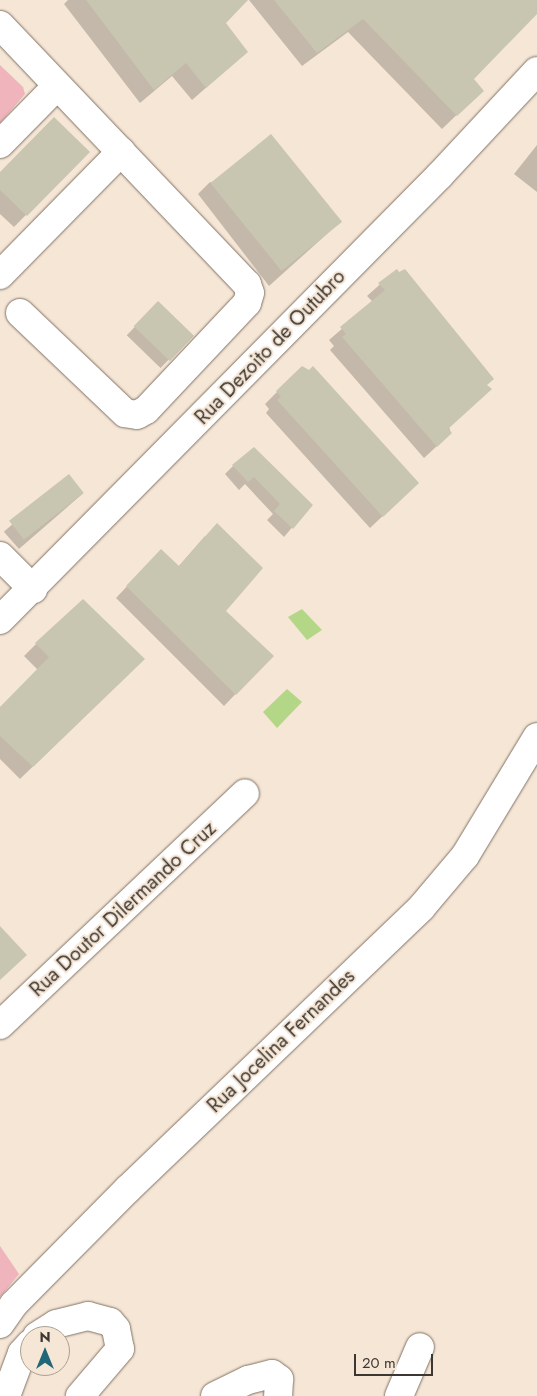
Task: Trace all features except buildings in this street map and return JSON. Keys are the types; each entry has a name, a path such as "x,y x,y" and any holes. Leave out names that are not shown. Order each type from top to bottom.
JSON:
{"street":[{"path":"0,25 247,284 250,293 247,303 146,410 137,415 126,413 20,312"},
{"name":"Rua Dezoito de Outubro","path":"0,620 33,589 440,174 537,71"},
{"path":"0,144 57,86"},
{"path":"0,275 121,152"},
{"path":"0,556 33,589"},
{"name":"Rua Jocelina Fernandes","path":"0,1324 14,1304 128,1189 420,908 465,856 537,738"},
{"name":"Rua Doutor Dilermando Cruz","path":"0,1024 245,793"},
{"path":"53,1326 88,1316 110,1322 116,1329 120,1348 80,1396"},
{"path":"399,1396 420,1347"},
{"path":"6,1396 20,1358"},
{"path":"216,1396 248,1380 272,1374 279,1379 278,1396"}],"shaded area":[{"path":"0,65 23,87 25,94 0,123"},
{"path":"302,609 322,630 307,640 288,617"},
{"path":"287,689 302,702 277,728 263,712"},
{"path":"0,1246 19,1274 0,1297"}]}
